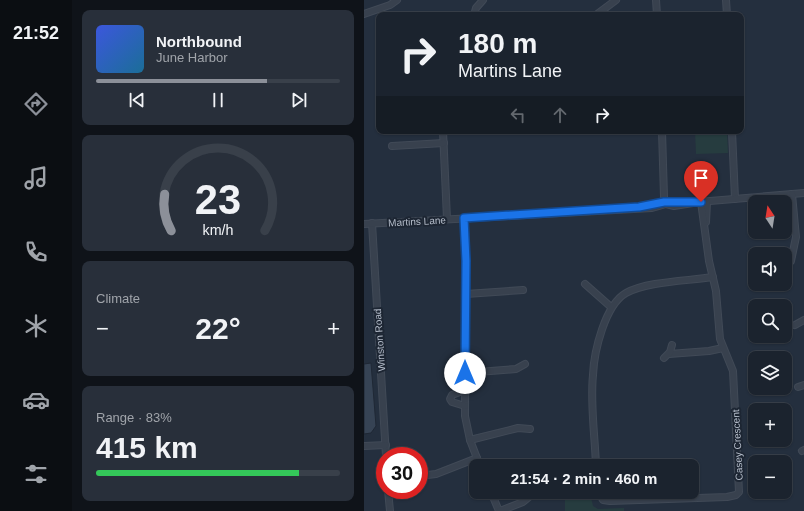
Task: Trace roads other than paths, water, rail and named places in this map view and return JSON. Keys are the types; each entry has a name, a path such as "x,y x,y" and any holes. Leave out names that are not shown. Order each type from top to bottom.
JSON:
{"street":[{"path":"364,14 390,5 397,0"},
{"path":"475,12 476,8 483,0"},
{"path":"600,12 616,0"},
{"path":"656,0 657,12"},
{"path":"726,0 727,12"},
{"path":"443,134 447,219"},
{"path":"662,134 666,202"},
{"path":"732,134 735,199"},
{"path":"392,146 444,143"},
{"name":"Martins Lane","path":"364,224 657,207 666,202 674,206 804,193"},
{"path":"792,194 796,237 792,261"},
{"name":"Casey Crescent","path":"699,498 727,497 737,494 740,486 734,375 730,362 722,348 719,334 716,291 707,252 704,202"},
{"path":"428,475 436,474 477,458 470,440 465,406 466,294 464,218"},
{"name":"Winston Road","path":"372,223 386,445"},
{"path":"596,459 593,375 605,322 611,307 622,295 635,289 713,275"},
{"path":"585,284 611,307"},
{"path":"466,294 523,290"},
{"path":"795,325 804,320"},
{"path":"672,345 666,356 722,348"},
{"path":"465,373 516,368 525,364"},
{"path":"465,390 452,395 450,399 452,402 465,406"},
{"path":"470,440 518,428 530,429"},
{"path":"364,446 386,445"},
{"path":"389,499 390,511"},
{"path":"494,499 500,511 523,502 527,499"},
{"name":"Casey Crescent","path":"604,499 610,501 668,499"}]}
